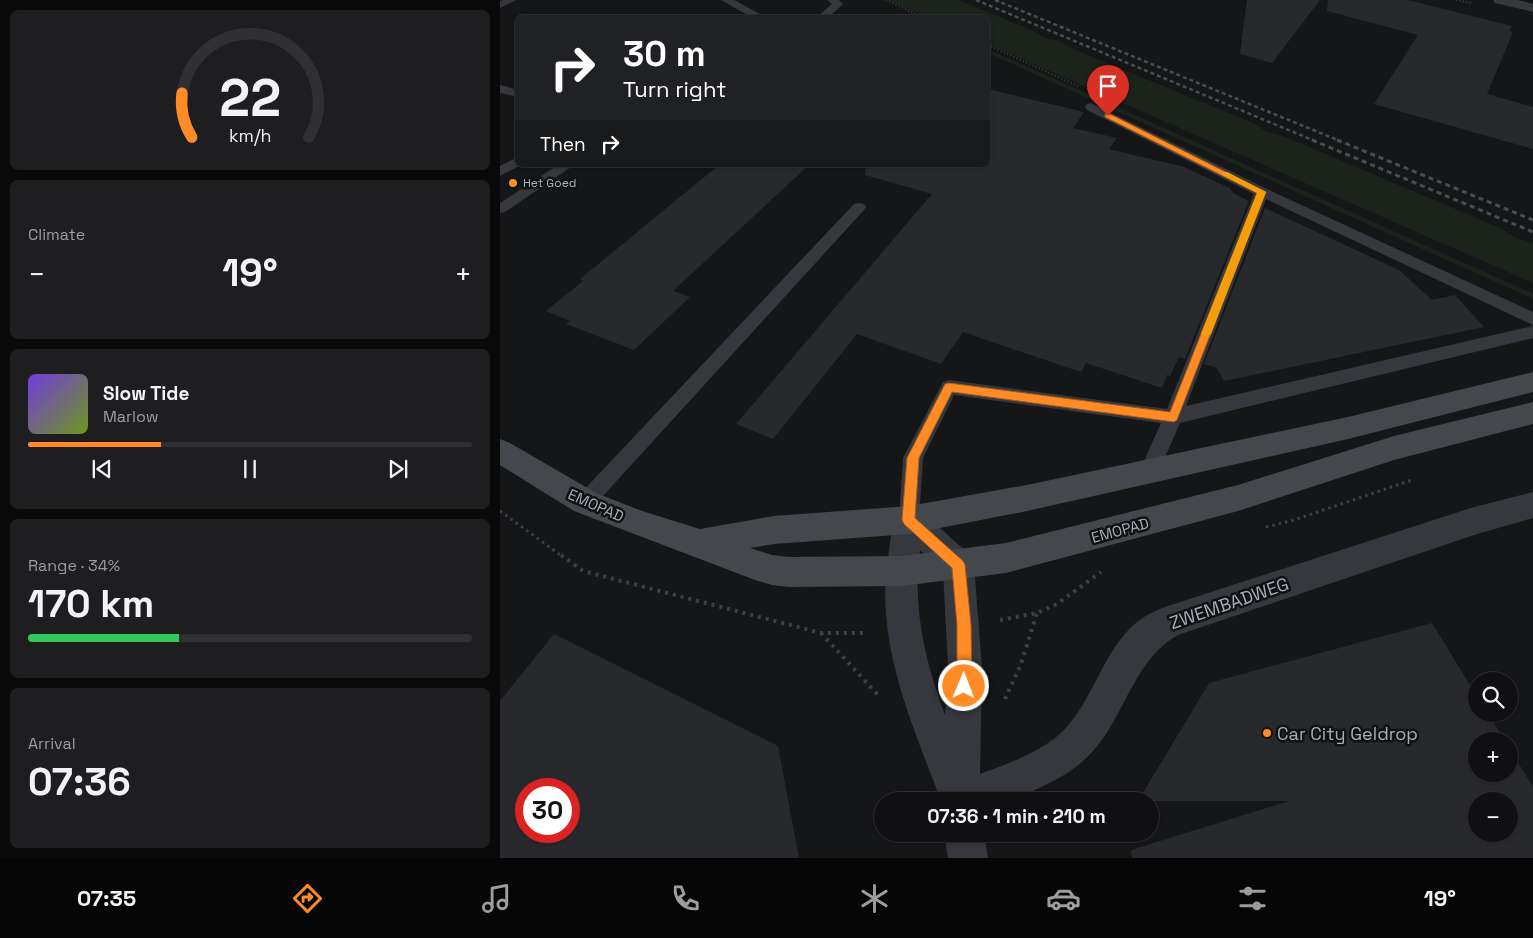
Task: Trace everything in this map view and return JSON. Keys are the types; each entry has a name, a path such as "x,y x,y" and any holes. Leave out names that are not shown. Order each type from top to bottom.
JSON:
{"main road":[{"name":"EMOPAD","path":"700,543 774,530 909,520 1027,498 1348,428 1533,382"},
{"name":"EMOPAD","path":"500,451 585,502 641,524 700,543 772,570 789,572 901,571 1006,558 1075,542 1238,498 1394,448 1533,413"}],"street":[{"path":"1500,0 1533,8"},
{"name":"ZWEMBADWEG","path":"981,792 1050,763 1066,754 1078,742 1110,697 1131,656 1144,639 1156,629 1172,620 1474,521 1533,505"},
{"path":"909,520 958,565 965,667 960,801 913,677 904,631 901,571 909,520"},
{"path":"965,842 968,858"}],"lane":[{"path":"500,6 510,0"},
{"path":"726,0 756,15"},
{"path":"825,15 838,4 832,0"},
{"path":"500,89 515,93"},
{"path":"1091,107 1262,192 1533,319"},
{"path":"500,172 515,163"},
{"path":"500,209 564,167"},
{"path":"1150,470 1174,417 1262,192"},
{"path":"585,502 859,208"},
{"path":"909,520 913,458 949,387 1174,417 1533,332"}],"path":[{"path":"886,0 918,15"}],"shaded area":[{"path":"887,0 959,0 1034,31 1048,39 1059,41 1078,51 1258,125 1265,131 1286,137 1502,229 1516,238 1533,243 1533,283 990,45 990,15 922,15"},
{"path":"990,50 1527,291 1533,294 1533,299 990,54"}],"building":[{"path":"1247,0 1320,0 1272,63 1240,54"},
{"path":"1328,0 1408,0 1512,26 1509,31 1513,32 1487,94 1533,107 1533,149 1374,104 1418,35 1327,11"},
{"path":"990,89 1084,112 1073,128 1117,138 1109,149 1184,167 1230,188 1233,193 1249,201 1185,359 1179,357 1170,376 1167,375 1162,388 1086,363 1081,372 963,332 941,364 857,334 773,439 736,424 932,194 865,175 866,167 990,167"},
{"path":"717,167 807,167 673,291 690,297 634,350 566,324 570,321 546,311 583,281 580,279"},
{"path":"1265,208 1399,270 1432,300 1455,295 1484,327 1224,381 1217,368 1204,364"},
{"path":"1432,623 1468,682 1468,722 1493,722 1499,732 1468,732 1468,782 1518,782 1518,763 1533,787 1533,858 1132,858 1131,850 1289,801 1159,801 1159,792 1143,792 1209,683"},
{"path":"554,634 778,746 799,858 500,858 500,701"}],"railway":[{"path":"976,0 1315,141"},
{"path":"995,0 1340,141"},
{"path":"1312,140 1533,232"},
{"path":"1337,140 1533,220"}],"slow traffic":[{"path":"1206,334 1262,192 1225,174"}],"place":[{"name":"Het Goed","path":"513,183"},
{"name":"Car City Geldrop","path":"1267,733"}],"route":[{"path":"964,686 964,625 958,565 909,520 911,465 913,458 949,387 1174,417 1262,192 1108,116"}]}
